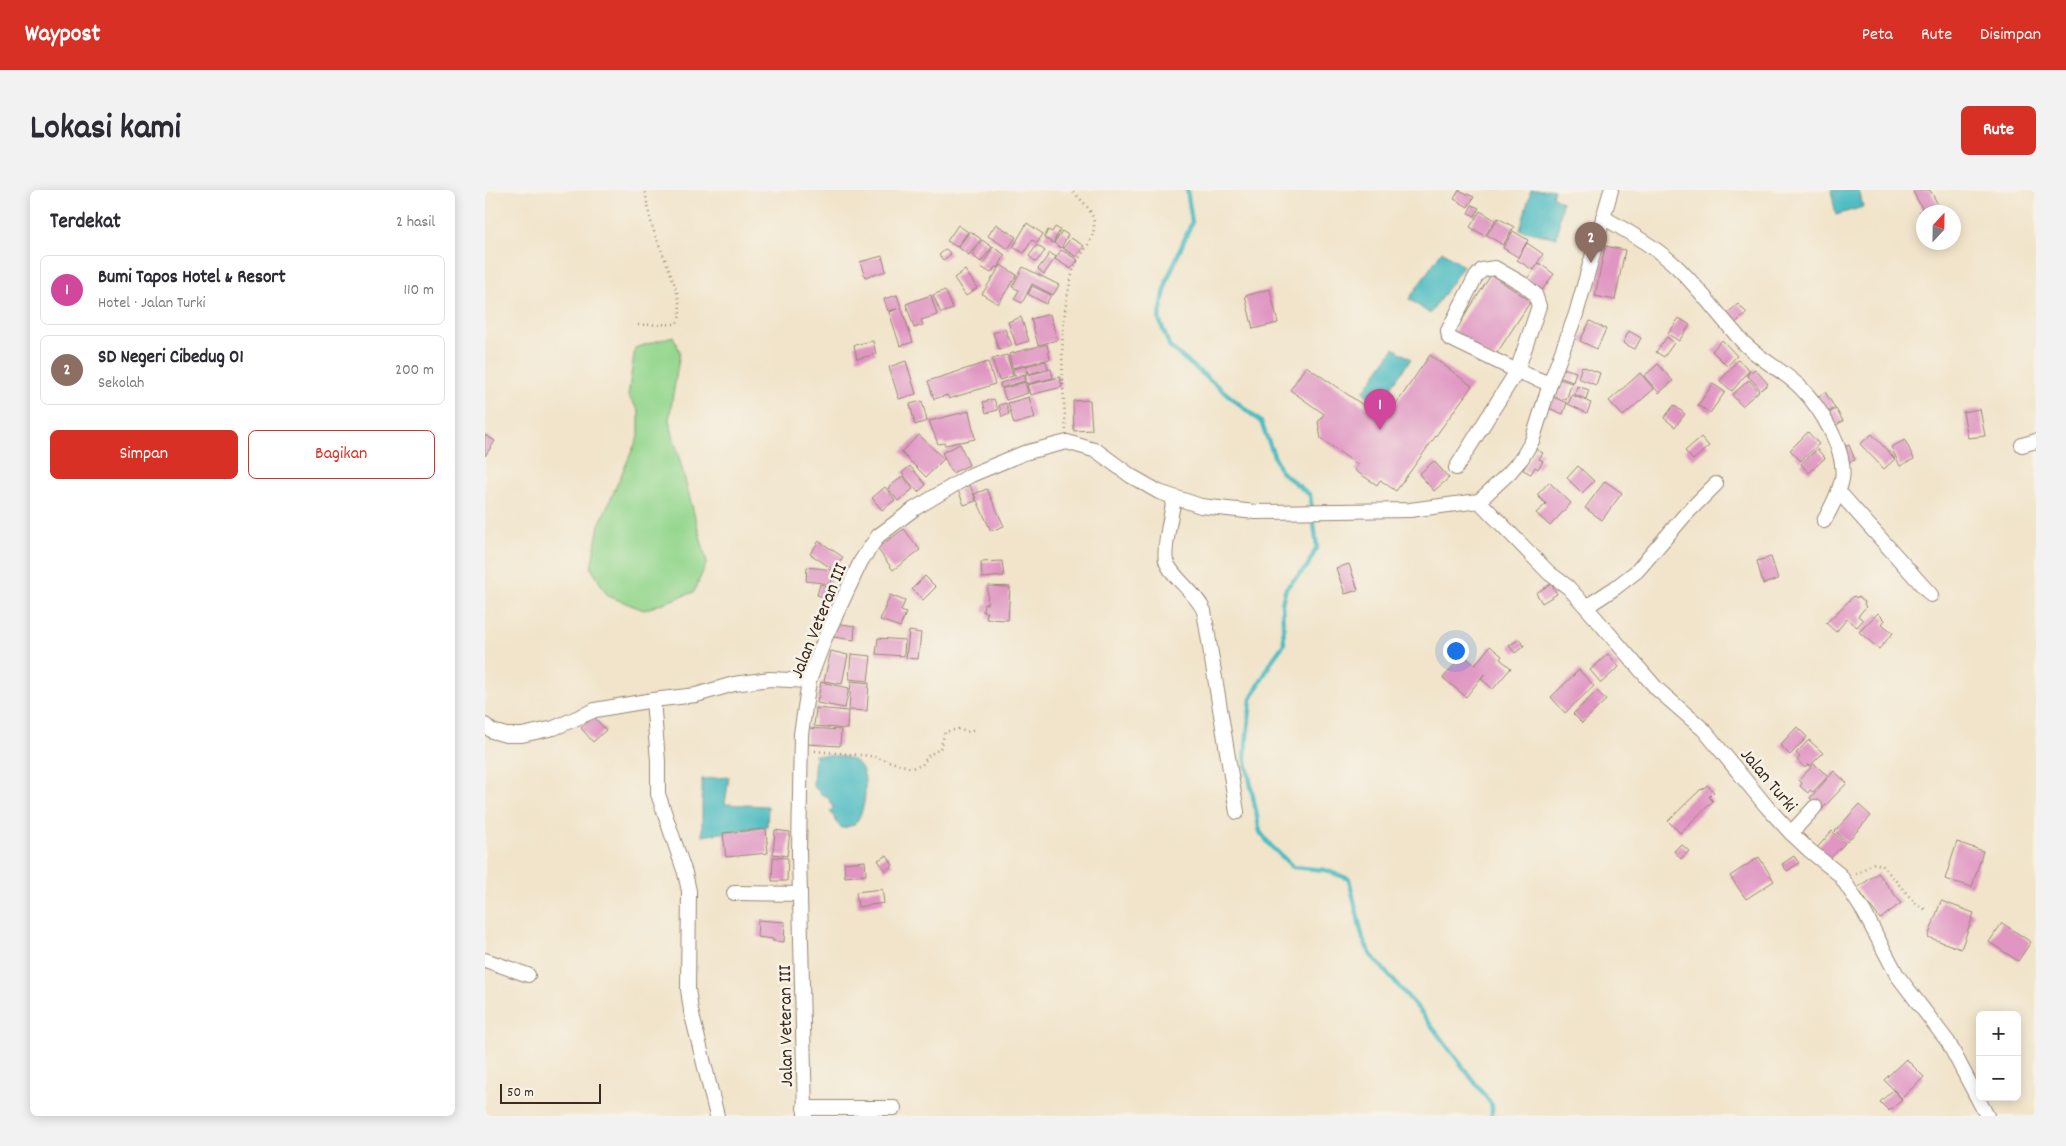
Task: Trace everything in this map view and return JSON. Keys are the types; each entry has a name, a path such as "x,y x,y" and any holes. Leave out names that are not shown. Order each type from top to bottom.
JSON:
{"street":[{"path":"1479,500 1496,487 1522,458 1532,441 1550,384 1576,314 1611,190"},
{"path":"1603,218 1656,250 1677,267 1715,307 1741,341 1801,387 1817,409 1837,444 1842,463 1843,477 1839,492 1824,521"},
{"path":"1455,468 1517,371 1539,306 1535,294 1523,284 1495,268 1482,270 1475,278 1448,331 1449,338 1517,371 1550,384"},
{"path":"2022,445 2036,440"},
{"name":"Jalan Veteran III","path":"805,1112 800,894 801,734 809,681 825,638 861,561 878,536 914,508 971,475 1024,452 1067,442 1097,451 1131,476 1174,498 1201,506 1239,511 1410,510 1479,500"},
{"path":"1586,607 1637,571 1685,515 1716,484"},
{"path":"1839,492 1931,595"},
{"path":"1174,498 1166,549 1166,561 1199,599 1204,611 1237,812"},
{"name":"Jalan Turki","path":"1479,500 1537,562 1568,588 1586,607 1657,689 1704,730 1767,807 1791,833 1840,875 1863,912 1897,975 1948,1042 1987,1116"},
{"path":"485,725 492,730 506,735 522,735 554,728 595,710 696,695 735,684 770,678 809,681"},
{"path":"653,700 659,794 689,891 688,989 691,1011 717,1116"},
{"path":"1791,833 1815,807"},
{"path":"734,893 800,894"},
{"path":"485,960 528,975"},
{"path":"805,1112 894,1108"}],"path":[{"path":"638,325 676,324 680,315 671,274 653,230 645,190"},
{"path":"1067,442 1061,362 1063,317 1073,269 1090,241 1094,226 1088,207 1071,190"},
{"path":"801,750 871,756 904,767 916,768 922,765 929,755 940,749 945,732 959,728 967,732 975,729"},
{"path":"1845,882 1874,862 1882,865 1915,903 1926,910"}],"green space":[{"path":"673,336 680,352 669,420 707,562 694,592 644,610 608,596 591,568 599,525 639,435 639,411 628,396 635,348"}],"water":[{"path":"1531,190 1554,190 1552,196 1562,202 1557,238 1520,230"},
{"path":"1831,190 1859,190 1863,207 1836,215"},
{"path":"1442,251 1463,266 1430,314 1409,299"},
{"path":"1394,348 1411,359 1379,404 1363,392"},
{"path":"815,755 844,757 858,764 863,770 865,791 863,809 854,825 840,827 830,811 833,808 828,797 821,794 813,786"},
{"path":"729,777 725,804 768,806 767,826 702,836 702,779"}],"building":[{"path":"1459,190 1474,197 1468,207 1454,199"},
{"path":"1916,190 1930,190 1938,205 1920,205 1913,192"},
{"path":"1472,205 1479,208 1475,216 1468,213"},
{"path":"1480,211 1495,220 1485,236 1470,227"},
{"path":"1498,218 1514,227 1503,245 1487,235"},
{"path":"1027,223 1043,234 1037,243 1032,240 1024,253 1013,247"},
{"path":"996,224 1016,237 1008,249 988,236"},
{"path":"958,225 968,232 957,247 947,241"},
{"path":"1055,227 1060,230 1053,243 1044,238 1048,230 1052,232"},
{"path":"970,231 981,239 969,255 958,247"},
{"path":"1062,231 1068,235 1061,248 1054,243"},
{"path":"1513,231 1528,240 1518,257 1503,248"},
{"path":"1071,238 1084,246 1076,257 1063,248"},
{"path":"982,240 992,247 981,262 972,255"},
{"path":"1527,243 1543,254 1533,270 1517,260"},
{"path":"1037,245 1045,251 1036,262 1029,256"},
{"path":"1605,246 1625,250 1615,300 1595,296"},
{"path":"993,247 1005,255 998,268 995,267 991,273 981,267"},
{"path":"946,249 951,254 943,260 939,255"},
{"path":"1061,250 1078,260 1071,269 1055,259"},
{"path":"1050,253 1056,257 1044,274 1038,269"},
{"path":"882,256 886,271 865,277 860,262"},
{"path":"1539,263 1554,274 1542,290 1527,279"},
{"path":"1001,265 1017,275 998,304 982,294"},
{"path":"1023,267 1059,285 1053,295 1032,284 1022,303 1014,299 1019,290 1012,287"},
{"path":"965,270 977,288 966,296 954,278"},
{"path":"1491,275 1531,301 1493,359 1453,334"},
{"path":"1032,286 1051,295 1046,304 1028,294"},
{"path":"1270,289 1278,323 1253,329 1245,296"},
{"path":"945,290 953,309 941,313 933,295"},
{"path":"897,295 913,342 900,346 889,312 897,309 888,311 884,299"},
{"path":"931,295 937,315 921,320 923,325 914,328 906,304"},
{"path":"1738,304 1747,313 1733,325 1725,315"},
{"path":"1050,314 1057,340 1038,345 1031,319"},
{"path":"1021,317 1029,341 1016,345 1008,322"},
{"path":"1679,318 1690,325 1679,341 1668,334"},
{"path":"1590,321 1606,329 1597,349 1580,341"},
{"path":"1005,329 1012,345 999,350 993,333"},
{"path":"1629,331 1641,338 1635,349 1623,343"},
{"path":"1667,337 1674,343 1664,357 1656,352"},
{"path":"1722,340 1737,356 1727,366 1712,351"},
{"path":"873,341 876,354 857,359 854,345"},
{"path":"1047,344 1050,359 1012,368 1009,354"},
{"path":"1007,355 1013,376 999,380 992,359"},
{"path":"1430,355 1472,386 1396,491 1380,480 1377,485 1354,470 1358,465 1321,439 1318,422 1324,414 1290,390 1306,366 1385,420"},
{"path":"1738,360 1750,370 1732,391 1720,381"},
{"path":"906,361 916,394 899,399 889,367"},
{"path":"1046,361 1048,369 1028,374 1026,366"},
{"path":"988,362 995,384 949,399 947,395 934,399 928,381"},
{"path":"1658,364 1673,381 1659,393 1644,376"},
{"path":"1026,366 1027,374 1014,376 1013,369"},
{"path":"1582,366 1600,373 1596,385 1578,378"},
{"path":"1560,367 1576,372 1573,382 1556,376"},
{"path":"1051,369 1053,378 1027,384 1025,376"},
{"path":"1755,369 1768,384 1761,390 1747,375"},
{"path":"1640,373 1654,389 1623,416 1609,401"},
{"path":"1023,376 1025,381 1001,388 1000,383"},
{"path":"1060,377 1062,387 1030,395 1027,385"},
{"path":"1556,378 1572,383 1566,400 1550,395"},
{"path":"1749,380 1759,391 1742,406 1732,395"},
{"path":"1025,382 1028,393 1006,400 1002,389"},
{"path":"1713,384 1725,392 1710,413 1698,405"},
{"path":"1577,386 1589,390 1586,399 1575,395"},
{"path":"1825,392 1835,408 1825,414 1815,398"},
{"path":"1548,395 1567,403 1563,414 1544,406"},
{"path":"1572,395 1591,403 1587,413 1568,404"},
{"path":"1029,397 1035,418 1014,424 1008,403"},
{"path":"994,399 998,410 986,413 983,402"},
{"path":"1090,400 1092,430 1074,431 1073,401"},
{"path":"922,401 927,421 915,425 910,404"},
{"path":"1006,403 1009,414 1002,417 999,405"},
{"path":"1674,405 1685,414 1675,427 1664,418"},
{"path":"1836,409 1843,421 1833,427 1826,415"},
{"path":"1980,409 1985,436 1968,438 1963,412"},
{"path":"969,411 975,439 945,445 944,443 938,444 929,421"},
{"path":"1808,432 1819,444 1801,461 1790,450"},
{"path":"1872,434 1895,459 1884,469 1860,444"},
{"path":"485,435 495,441 485,456"},
{"path":"919,435 944,459 926,477 901,452"},
{"path":"1701,437 1709,446 1693,460 1685,451"},
{"path":"1905,440 1914,459 1900,466 1891,447"},
{"path":"960,444 969,465 952,473 942,453"},
{"path":"1849,445 1855,460 1845,464 1839,449"},
{"path":"1535,449 1543,453 1539,459 1543,461 1538,469 1535,467 1531,474 1523,470"},
{"path":"1817,449 1825,458 1809,473 1801,464"},
{"path":"1434,461 1449,478 1434,491 1419,474"},
{"path":"910,466 926,485 918,492 902,473"},
{"path":"1578,466 1594,481 1582,493 1567,478"},
{"path":"903,476 913,489 898,501 888,488"},
{"path":"1605,481 1622,493 1602,520 1585,508"},
{"path":"1549,482 1571,503 1550,526 1536,513 1546,504 1537,495"},
{"path":"970,485 976,501 964,505 958,490"},
{"path":"885,487 895,500 882,510 872,498"},
{"path":"987,489 1004,526 991,531 974,494"},
{"path":"904,529 920,550 893,570 877,548"},
{"path":"819,541 843,557 834,570 810,554"},
{"path":"1771,557 1778,579 1763,584 1757,561"},
{"path":"1002,561 1004,576 982,578 981,562"},
{"path":"1349,564 1358,590 1345,594 1336,568"},
{"path":"807,567 833,570 831,584 806,581"},
{"path":"925,576 936,587 923,600 912,589"},
{"path":"820,584 832,587 829,599 817,595"},
{"path":"1551,584 1557,594 1542,603 1536,593"},
{"path":"988,586 1010,587 1008,620 986,619 987,612 983,612 984,604 987,604"},
{"path":"890,595 905,601 901,611 906,613 900,627 880,620"},
{"path":"1854,596 1857,598 1858,596 1865,602 1866,607 1858,616 1863,620 1857,627 1847,619 1836,632 1826,623"},
{"path":"1878,613 1885,620 1882,624 1893,633 1879,649 1859,632"},
{"path":"835,623 855,626 854,640 833,637"},
{"path":"909,631 921,633 918,659 906,658"},
{"path":"878,638 905,640 904,656 876,654"},
{"path":"1519,639 1524,646 1515,653 1509,646"},
{"path":"1490,646 1502,656 1500,659 1511,668 1493,689 1481,679 1485,673 1466,697 1443,678 1463,655 1475,665"},
{"path":"831,651 848,655 842,684 824,681"},
{"path":"851,654 871,656 868,681 849,679"},
{"path":"1608,654 1619,667 1601,683 1590,670"},
{"path":"1579,670 1594,686 1565,713 1551,697"},
{"path":"851,681 869,683 867,711 849,710"},
{"path":"821,682 849,688 845,708 817,703"},
{"path":"1597,691 1606,700 1582,723 1573,714"},
{"path":"816,708 848,711 847,729 814,726"},
{"path":"594,717 606,730 593,742 581,728"},
{"path":"1797,727 1807,737 1790,755 1780,745"},
{"path":"807,728 841,730 840,746 806,744"},
{"path":"1809,740 1823,753 1810,766 1808,764 1805,768 1797,760 1800,757 1796,753"},
{"path":"1814,764 1828,776 1813,792 1810,790 1808,793 1800,786 1802,783 1799,780"},
{"path":"1834,771 1847,783 1822,809 1810,798"},
{"path":"1707,785 1714,792 1709,797 1713,801 1680,833 1668,821"},
{"path":"1859,805 1871,816 1847,842 1835,831"},
{"path":"766,829 768,853 726,857 723,833"},
{"path":"775,830 790,832 787,856 773,854"},
{"path":"1832,831 1845,843 1827,862 1815,850"},
{"path":"1957,842 1983,851 1972,887 1945,879"},
{"path":"1681,844 1689,851 1681,859 1674,851"},
{"path":"887,855 893,865 885,871 878,860"},
{"path":"1794,856 1799,863 1787,871 1782,864"},
{"path":"773,857 788,858 787,881 772,881"},
{"path":"1759,857 1774,881 1746,899 1730,876"},
{"path":"865,861 866,875 845,877 844,863"},
{"path":"1878,873 1901,903 1880,919 1857,888"},
{"path":"882,889 884,903 858,907 856,892"},
{"path":"1941,901 1974,913 1961,949 1928,937"},
{"path":"758,920 785,922 784,942 757,937"},
{"path":"2002,923 2031,942 2018,961 1989,942"},
{"path":"1906,1059 1924,1077 1902,1098 1884,1080"},
{"path":"1893,1090 1902,1100 1889,1111 1880,1102"}],"waterway":[{"path":"1187,190 1192,222 1167,280 1159,319 1170,347 1261,422 1280,471 1310,495 1317,547 1307,567 1286,588 1282,603 1284,644 1273,659 1251,699 1245,756 1260,832 1271,846 1293,867 1325,870 1349,879 1363,939 1371,955 1417,1007 1492,1105 1492,1116"}],"place":[{"name":"SD Negeri Cibedug 01","path":"1591,263"},
{"name":"Bumi Tapos Hotel & Resort","path":"1380,430"}]}
